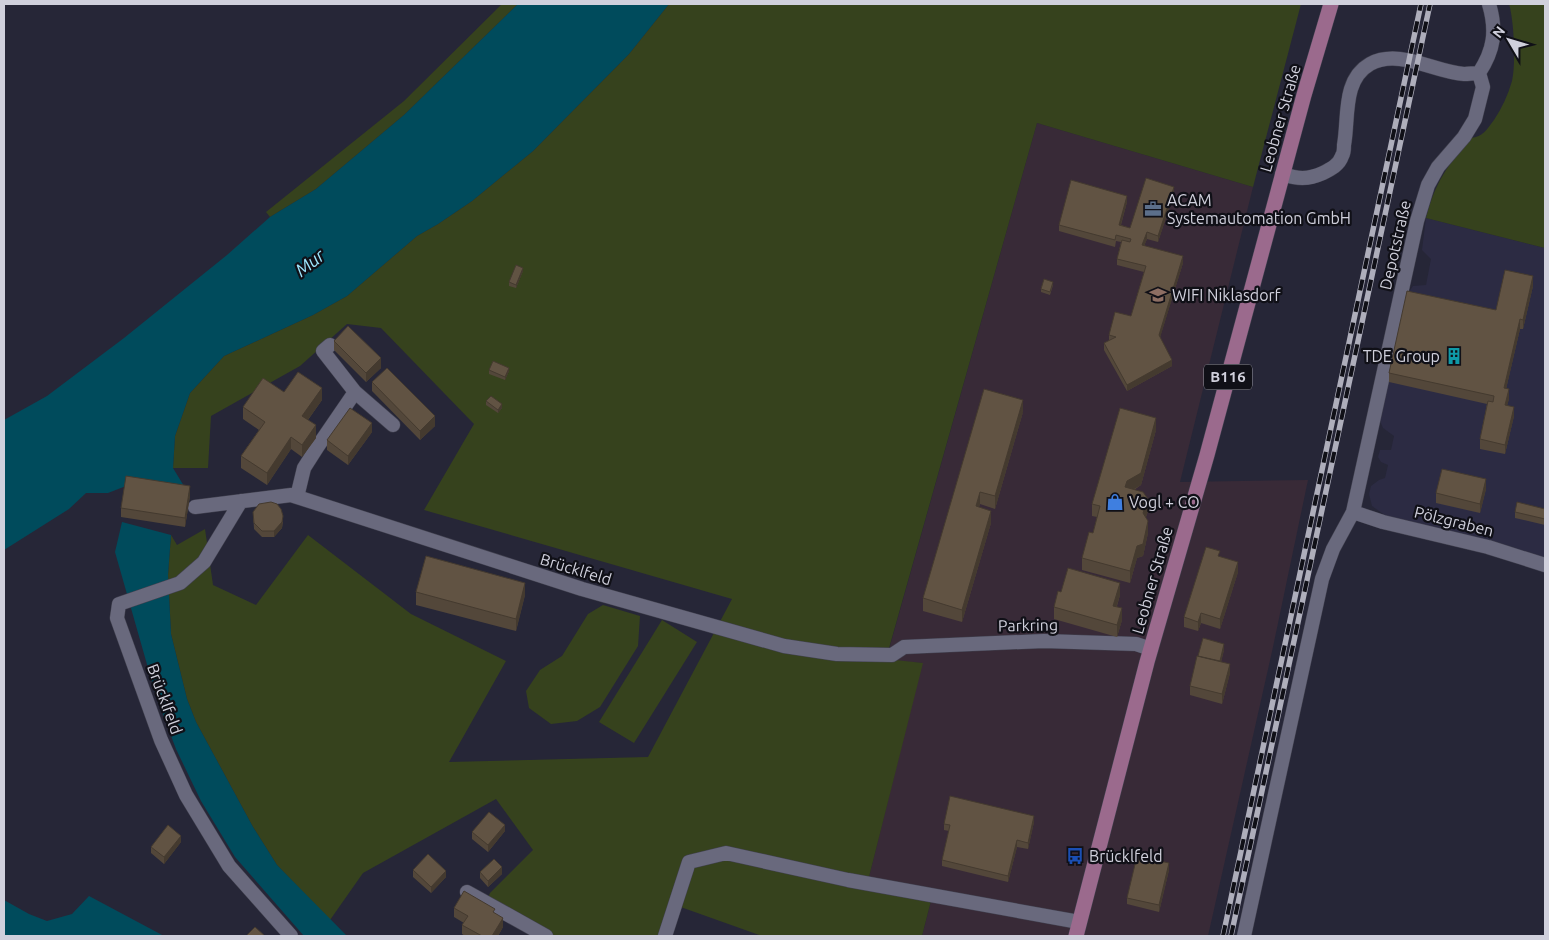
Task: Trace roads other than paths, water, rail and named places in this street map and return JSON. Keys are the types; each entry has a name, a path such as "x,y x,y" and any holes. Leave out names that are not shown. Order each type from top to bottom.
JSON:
{"main road":[{"name":"Leobner Straße","path":"1078,929 1151,649 1205,461 1282,174 1331,4"}],"street":[{"path":"1282,174 1300,180 1334,168 1342,156 1346,134 1346,109 1351,89 1360,72 1371,64 1386,59 1404,60 1463,74 1479,73 1489,57 1494,32 1489,4"},
{"name":"Depotstraße","path":"1244,936 1322,579 1333,549 1354,512 1418,221 1431,179 1475,119 1483,88 1479,73"},
{"path":"330,345 323,351 355,392 393,425"},
{"path":"297,497 304,468 355,392"},
{"name":"Brücklfeld","path":"194,507 291,495 582,590 784,646 837,654 892,655 904,646"},
{"name":"Brücklfeld","path":"241,501 204,562 180,583 119,604 117,618 161,740 186,795 228,866 291,936"},
{"name":"Pölzgraben","path":"1354,512 1383,522 1478,545 1545,565"},
{"name":"Parkring","path":"904,646 1044,641 1136,644 1151,649"},
{"path":"665,936 689,862 726,852 1078,929"},
{"path":"467,892 546,936"}],"water":[{"name":"Mur","path":"518,4 669,4 629,54 533,151 472,201 417,236 347,296 313,315 224,356 190,393 175,436 173,468 190,496 126,486 108,493 86,493 69,509 4,550 4,420 47,396 124,338 227,255 270,217 316,189 404,115"},
{"path":"122,522 171,535 168,575 171,634 187,699 196,722 253,827 277,865 347,936 304,936 235,857 201,801 176,749 156,696 115,552"},
{"path":"89,896 164,936 4,936 4,900 29,914 47,921 72,914"}],"railway":[{"path":"1223,936 1421,4"},
{"path":"1231,936 1430,4"}],"place":[{"name":"ACAM Systemautomation GmbH","path":"1153,209"},
{"name":"WIFI Niklasdorf","path":"1158,295"},
{"name":"TDE Group","path":"1454,356"},
{"name":"Vogl + CO","path":"1115,502"},
{"name":"Brücklfeld","path":"1075,856"}]}
